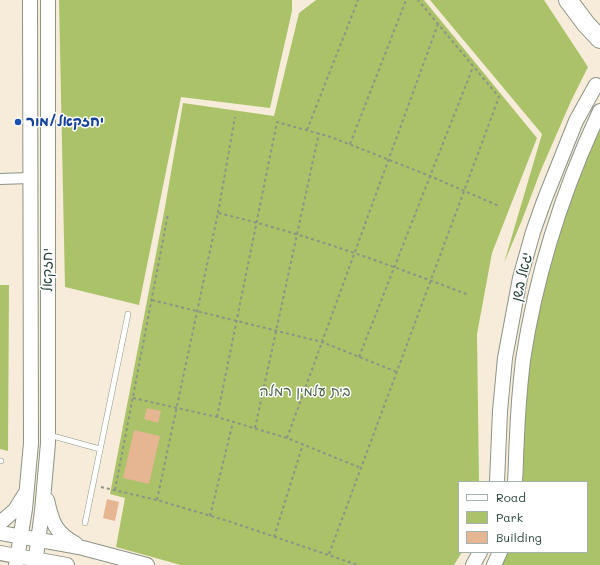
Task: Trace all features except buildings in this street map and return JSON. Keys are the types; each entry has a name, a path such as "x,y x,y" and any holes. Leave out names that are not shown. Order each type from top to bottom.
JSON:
{"highway":[{"path":"568,0 586,24 600,39"}],"main road":[{"name":"יחזקאל","path":"17,560 27,490 31,429 30,0"},
{"name":"יחזקאל","path":"36,562 45,488 48,435 48,0"},
{"name":"יגאל בשן","path":"497,481 500,411 505,358 520,278 533,232 544,201 576,121 596,84"},
{"name":"יגאל בשן","path":"515,481 518,413 523,361 538,282 550,237 600,111"},
{"path":"45,488 51,517 58,531 65,538 85,549"},
{"path":"0,523 15,510 27,490"},
{"path":"0,533 85,549 147,565"},
{"path":"0,553 17,560 67,565"},
{"path":"473,565 479,553"},
{"path":"494,565 500,553"}],"street":[{"path":"0,179 30,178"}],"lane":[{"path":"85,523 128,314"},
{"path":"48,435 100,449"}],"path":[{"path":"308,130 358,0"},
{"path":"350,145 406,0"},
{"path":"329,554 499,97 418,0"},
{"path":"287,438 438,24"},
{"path":"359,357 473,67"},
{"path":"157,500 218,213 235,117"},
{"path":"217,417 277,122 308,130 350,145 430,176 499,206"},
{"path":"255,428 319,134"},
{"path":"218,213 256,222 395,267 469,295"},
{"path":"115,490 168,214"},
{"path":"152,300 322,342 397,372"},
{"path":"133,398 217,417 255,428 303,444 361,468"},
{"path":"210,516 233,422"},
{"path":"274,537 303,444"},
{"path":"93,485 157,500 329,554 358,565"}],"green space":[{"path":"59,0 292,0 292,11 270,108 181,97 139,305 65,287"},
{"name":"בית עלמין רמלה","path":"316,0 424,0 537,138 492,253 477,334 479,481 458,481 458,553 461,553 454,565 181,565 116,547 125,498 110,494 165,207 183,103 274,116 299,13"},
{"path":"430,0 544,0 588,67 571,101 541,170 504,263 542,134"},
{"path":"600,130 600,565 501,565 506,553 588,553 588,481 523,481 524,399 538,317 547,272 582,166"},
{"path":"0,285 9,285 8,451 0,449"}],"place":[{"name":"יחזקאל/מור","path":"18,122"}]}
